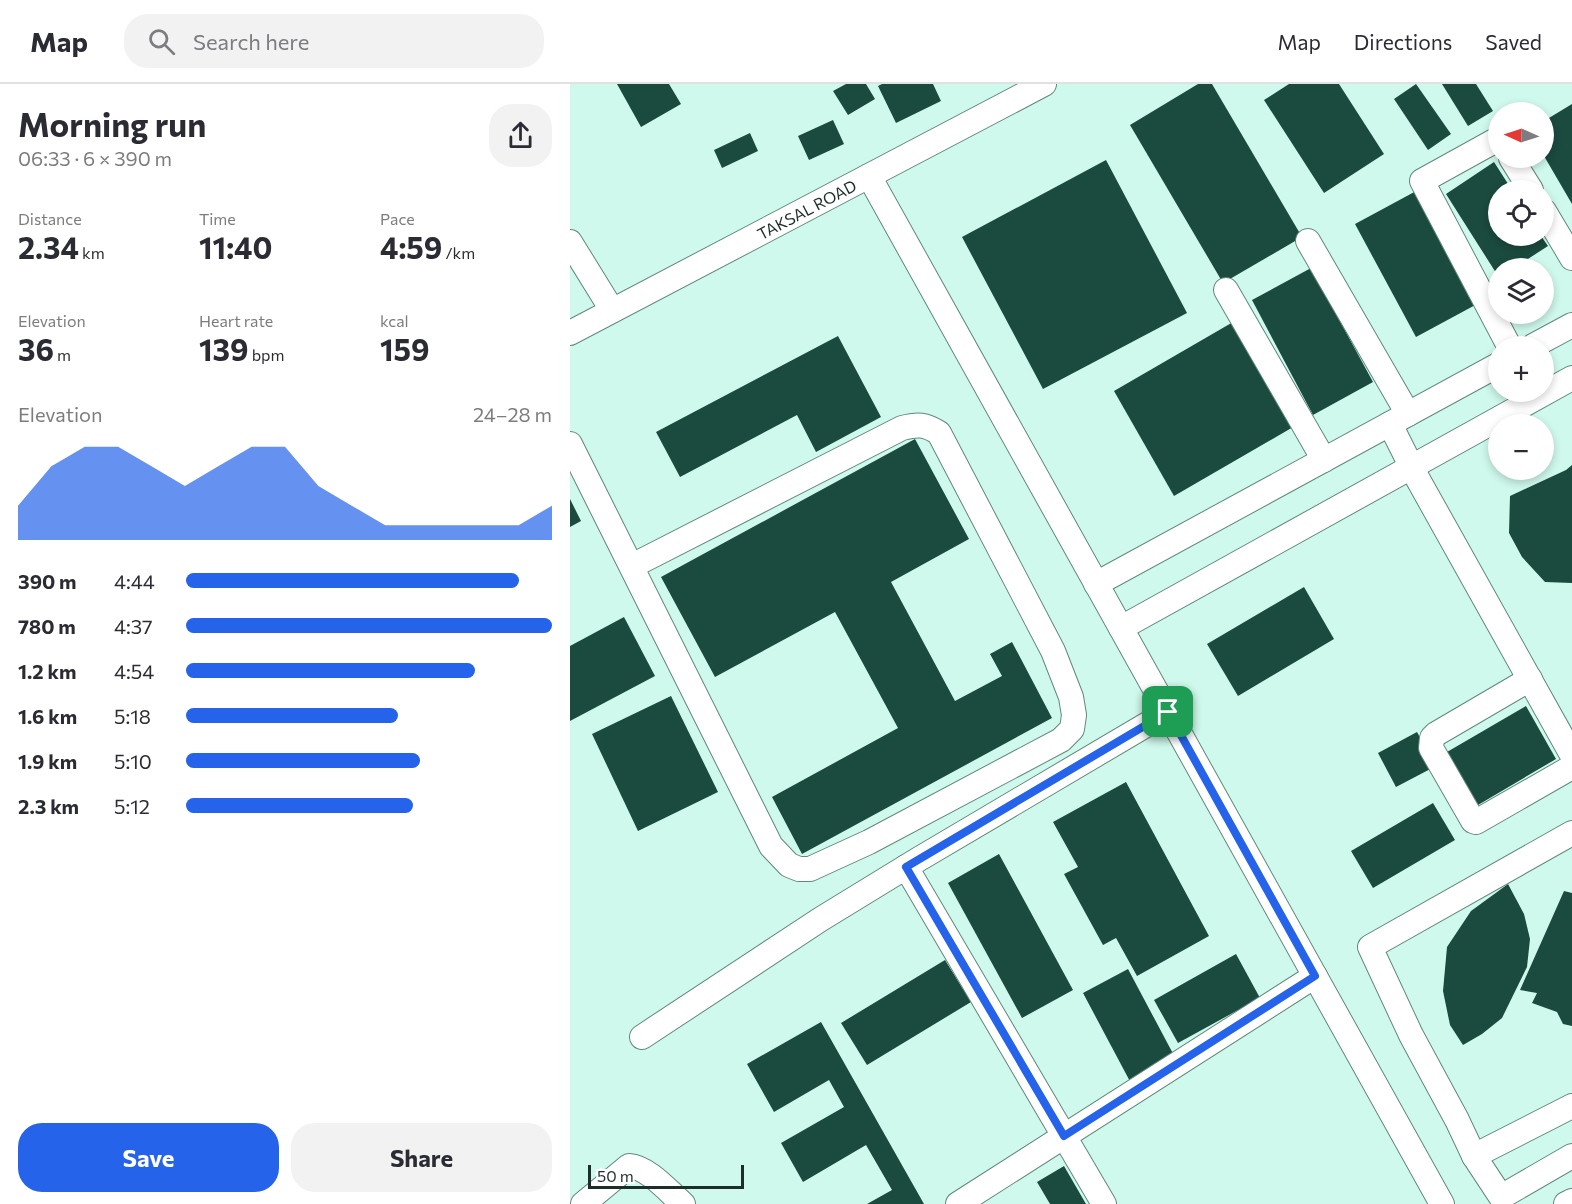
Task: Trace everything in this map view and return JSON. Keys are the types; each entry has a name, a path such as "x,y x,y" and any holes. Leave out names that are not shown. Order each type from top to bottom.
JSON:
{"street":[{"name":"TAKSAL ROAD","path":"570,333 1044,84"},
{"path":"1488,145 1422,181 1504,336"},
{"path":"869,176 1442,1204"},
{"path":"1554,228 1572,258"},
{"path":"1308,241 1399,419 1411,466 1572,755"},
{"path":"570,242 612,310"},
{"path":"1226,290 1324,460"},
{"path":"1552,336 1572,325"},
{"path":"1096,584 1488,370"},
{"path":"1121,628 1572,378"},
{"path":"570,444 771,846 789,865 799,869 810,869 869,842 1061,740 1072,729 1074,715 1071,697 1053,651 939,433 927,425 902,428 632,566"},
{"path":"1530,679 1436,734 1432,738 1431,748 1472,819 1476,822 1572,767"},
{"path":"642,1037 821,919 1168,712"},
{"path":"1572,833 1370,947 1411,1035 1474,1156 1500,1197 1572,1156"},
{"path":"906,867 1104,1204"},
{"path":"958,1204 1315,976"},
{"path":"1474,1156 1572,1106"},
{"path":"583,1204 629,1166 637,1166 683,1204"},
{"path":"1566,1204 1572,1201"}],"building":[{"path":"617,84 669,84 681,104 641,127"},
{"path":"846,84 866,84 875,99 848,115 833,91"},
{"path":"882,84 933,84 941,101 896,123 878,86"},
{"path":"1198,84 1212,84 1302,237 1223,283 1130,125"},
{"path":"1289,84 1339,84 1384,154 1324,193 1264,100"},
{"path":"1416,84 1451,134 1428,150 1394,99"},
{"path":"1442,84 1476,84 1488,103 1488,114 1468,126"},
{"path":"1572,104 1572,204 1551,168 1554,168 1554,115"},
{"path":"833,120 844,144 809,160 798,136"},
{"path":"750,133 758,151 722,168 714,150"},
{"path":"1106,160 1187,313 1043,389 962,237"},
{"path":"1488,166 1488,168 1498,168 1506,180 1488,180 1488,246 1548,246 1529,258 1488,258 1488,260 1446,194"},
{"path":"1418,190 1479,303 1416,337 1355,224"},
{"path":"1311,268 1373,382 1313,415 1252,300"},
{"path":"1240,318 1300,423 1174,496 1114,391"},
{"path":"838,336 881,417 816,452 797,415 680,477 656,432"},
{"path":"915,439 969,539 891,582 955,701 1002,676 990,654 1012,642 1052,718 802,854 772,797 898,728 835,612 715,677 661,577"},
{"path":"1572,465 1572,583 1545,582 1522,557 1509,533 1510,496 1544,480 1554,480 1554,476"},
{"path":"570,499 581,521 570,527"},
{"path":"1304,587 1334,639 1238,696 1207,644"},
{"path":"624,617 655,676 570,721 570,646"},
{"path":"671,696 718,792 638,831 592,734"},
{"path":"1526,706 1556,759 1478,805 1447,752"},
{"path":"1417,732 1436,766 1396,787 1378,753"},
{"path":"1126,782 1209,936 1137,976 1116,938 1103,945 1064,874 1078,867 1053,822"},
{"path":"1433,803 1455,840 1373,888 1351,851"},
{"path":"999,854 1073,990 1022,1018 948,883"},
{"path":"1508,884 1524,914 1530,939 1527,967 1502,1018 1463,1045 1450,1025 1443,991 1447,947 1471,911"},
{"path":"1564,891 1572,893 1572,1026 1563,1024 1557,1012 1532,1003 1537,993 1520,990"},
{"path":"1236,954 1260,998 1178,1043 1154,1000"},
{"path":"945,960 971,1002 867,1065 841,1023"},
{"path":"1128,969 1178,1063 1133,1087 1083,993"},
{"path":"821,1022 924,1204 867,1204 892,1190 866,1145 803,1182 781,1143 844,1107 829,1080 774,1112 747,1064"},
{"path":"1064,1166 1086,1204 1050,1204 1037,1182"}],"route":[{"path":"1168,712 1315,976 1064,1136 906,867 1168,712"}]}
